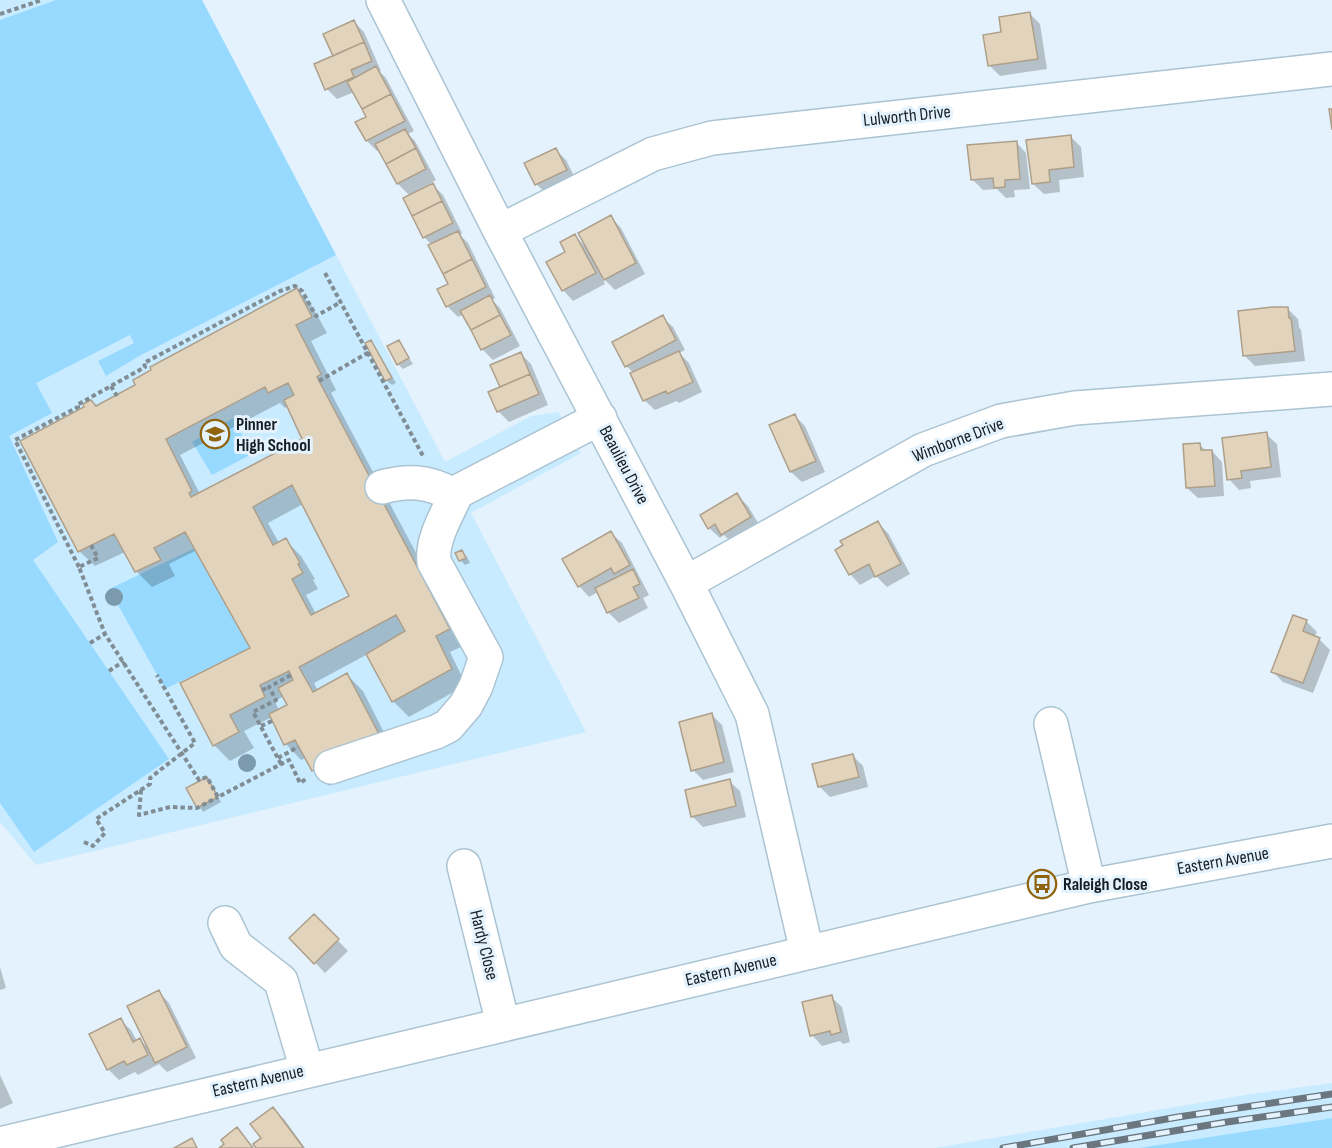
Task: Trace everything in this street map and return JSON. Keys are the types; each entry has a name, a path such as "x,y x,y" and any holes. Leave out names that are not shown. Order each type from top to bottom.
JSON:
{"street":[{"name":"Beaulieu Drive","path":"383,0 500,231 600,418 752,714 807,952"},
{"name":"Lulworth Drive","path":"500,231 653,154 712,138 1332,69"},
{"name":"Wimborne Drive","path":"686,583 923,450 1001,421 1075,408 1332,389"},
{"path":"382,487 417,482 432,484 452,494 600,418"},
{"path":"331,766 440,731 458,717 476,686 486,657 434,562 433,554 439,533 457,492"},
{"path":"1051,724 1089,886"},
{"name":"Eastern Avenue","path":"0,1144 1089,886 1332,841"},
{"name":"Hardy Close","path":"465,866 503,1024"},
{"path":"225,923 236,946 281,981 307,1070"}],"path":[{"path":"0,14 42,0"},
{"path":"325,273 424,456 433,458"},
{"path":"218,797 207,777 199,780 105,633 79,567 15,440 79,408 77,405 145,367 144,363 280,291 295,286 302,291 316,316 341,302"},
{"path":"319,381 369,352"},
{"path":"111,386 117,396"},
{"path":"79,567 98,558 91,545"},
{"path":"90,643 105,633"},
{"path":"109,671 124,661"},
{"path":"84,842 93,846 105,833 96,819 150,784 150,778 195,743 157,675"},
{"path":"262,690 291,675"},
{"path":"269,687 276,700 253,712 281,764"},
{"path":"261,726 272,721"},
{"path":"278,758 298,747"},
{"path":"141,790 139,815 170,807 197,808 289,760 300,783 331,766"}],"shaded area":[{"name":"Pinner High School","path":"0,0 202,0 445,462 531,416 558,412 581,453 471,513 586,732 36,865 0,822"},
{"path":"56,0 202,0 336,255 141,355 106,376 98,361 134,343 130,335 36,383 52,413 9,436 58,542 33,560 169,759 34,852 0,803 0,20"},
{"path":"233,418 252,454 212,475 192,442"},
{"path":"195,548 250,648 165,689 109,589"},
{"path":"1332,1083 1332,1118 1139,1148 935,1148 1251,1094"},
{"path":"1332,1118 1332,1148 1139,1148"}],"building":[{"path":"1030,12 1038,59 988,66 983,35 1001,32 999,17"},
{"path":"354,20 364,42 333,56 323,34"},
{"path":"364,42 372,61 351,70 354,77 325,90 314,64"},
{"path":"376,66 391,94 362,109 347,82"},
{"path":"391,94 405,121 366,141 355,122 366,117 362,109"},
{"path":"1329,109 1332,109 1332,130"},
{"path":"405,129 416,148 386,164 375,144"},
{"path":"1071,135 1074,167 1049,170 1050,182 1032,184 1026,140"},
{"path":"1017,141 1020,179 1005,180 1005,187 994,188 993,178 971,180 967,145"},
{"path":"416,148 426,169 397,184 386,164"},
{"path":"556,148 567,170 535,185 524,163"},
{"path":"433,183 442,201 412,216 403,198"},
{"path":"442,201 453,223 423,238 412,216"},
{"path":"611,215 636,263 604,280 578,233"},
{"path":"458,231 472,259 443,274 428,245"},
{"path":"575,234 596,273 562,291 546,262 565,252 560,242"},
{"path":"472,259 486,287 446,307 437,289 448,284 443,274"},
{"name":"Pinner High School","path":"297,288 312,317 296,325 321,374 317,377 450,629 436,636 452,669 392,702 366,654 405,631 396,615 299,667 313,692 347,673 380,736 312,771 295,740 284,745 269,714 287,705 278,688 293,680 289,671 260,685 265,697 230,715 239,732 213,746 180,683 250,648 185,532 154,548 161,560 135,572 114,534 78,552 20,441 84,407 83,404 91,400 96,406 135,385 133,380 151,370 150,367","holes":["288,383 294,395 284,400 302,439 191,497 189,493 192,491 166,439 265,387 268,393","292,485 349,596 311,615 292,579 303,573 298,564 300,563 286,538 273,545 253,507"]},
{"path":"490,295 500,315 471,330 460,311"},
{"path":"1288,307 1295,351 1243,356 1238,311"},
{"path":"500,315 511,335 481,350 471,330"},
{"path":"663,315 676,340 625,367 612,342"},
{"path":"371,340 392,378 385,381 365,343"},
{"path":"399,340 409,358 397,365 387,346"},
{"path":"679,351 693,382 667,394 666,391 643,401 630,373"},
{"path":"521,352 530,374 500,387 490,365"},
{"path":"530,374 539,394 497,412 488,392"},
{"path":"795,414 816,461 790,472 769,425"},
{"path":"1267,432 1271,467 1241,471 1242,478 1227,480 1222,438"},
{"path":"1200,443 1201,450 1212,450 1215,486 1186,488 1183,444"},
{"path":"737,493 751,517 721,535 715,524 708,529 700,515"},
{"path":"878,521 901,564 875,577 869,564 849,575 835,550 843,545 840,541"},
{"path":"611,531 630,565 614,574 611,568 578,587 562,559"},
{"path":"462,550 466,558 459,561 455,553"},
{"path":"633,569 640,584 633,587 639,598 607,613 595,588"},
{"path":"1293,615 1307,620 1303,631 1320,638 1303,683 1271,672"},
{"path":"712,713 724,762 691,771 679,722"},
{"path":"853,754 859,777 818,787 812,764"},
{"path":"207,777 218,797 197,808 186,788"},
{"path":"730,779 736,806 691,817 685,790"},
{"path":"314,914 339,939 314,964 289,938"},
{"path":"159,990 187,1047 155,1063 127,1006"},
{"path":"832,995 841,1032 831,1035 830,1031 810,1036 802,1002"},
{"path":"121,1018 133,1042 140,1038 148,1055 127,1065 124,1061 107,1070 89,1034"},
{"path":"273,1107 302,1148 256,1148 253,1144 261,1138 250,1124"},
{"path":"237,1127 253,1148 219,1148 224,1144 221,1140"},
{"path":"192,1138 197,1148 174,1148"}],"railway":[{"path":"1003,1148 1178,1117 1332,1094"},
{"path":"1073,1148 1332,1107"}],"place":[{"name":"Pinner High School","path":"215,434"},
{"name":"Raleigh Close","path":"1042,884"}]}
